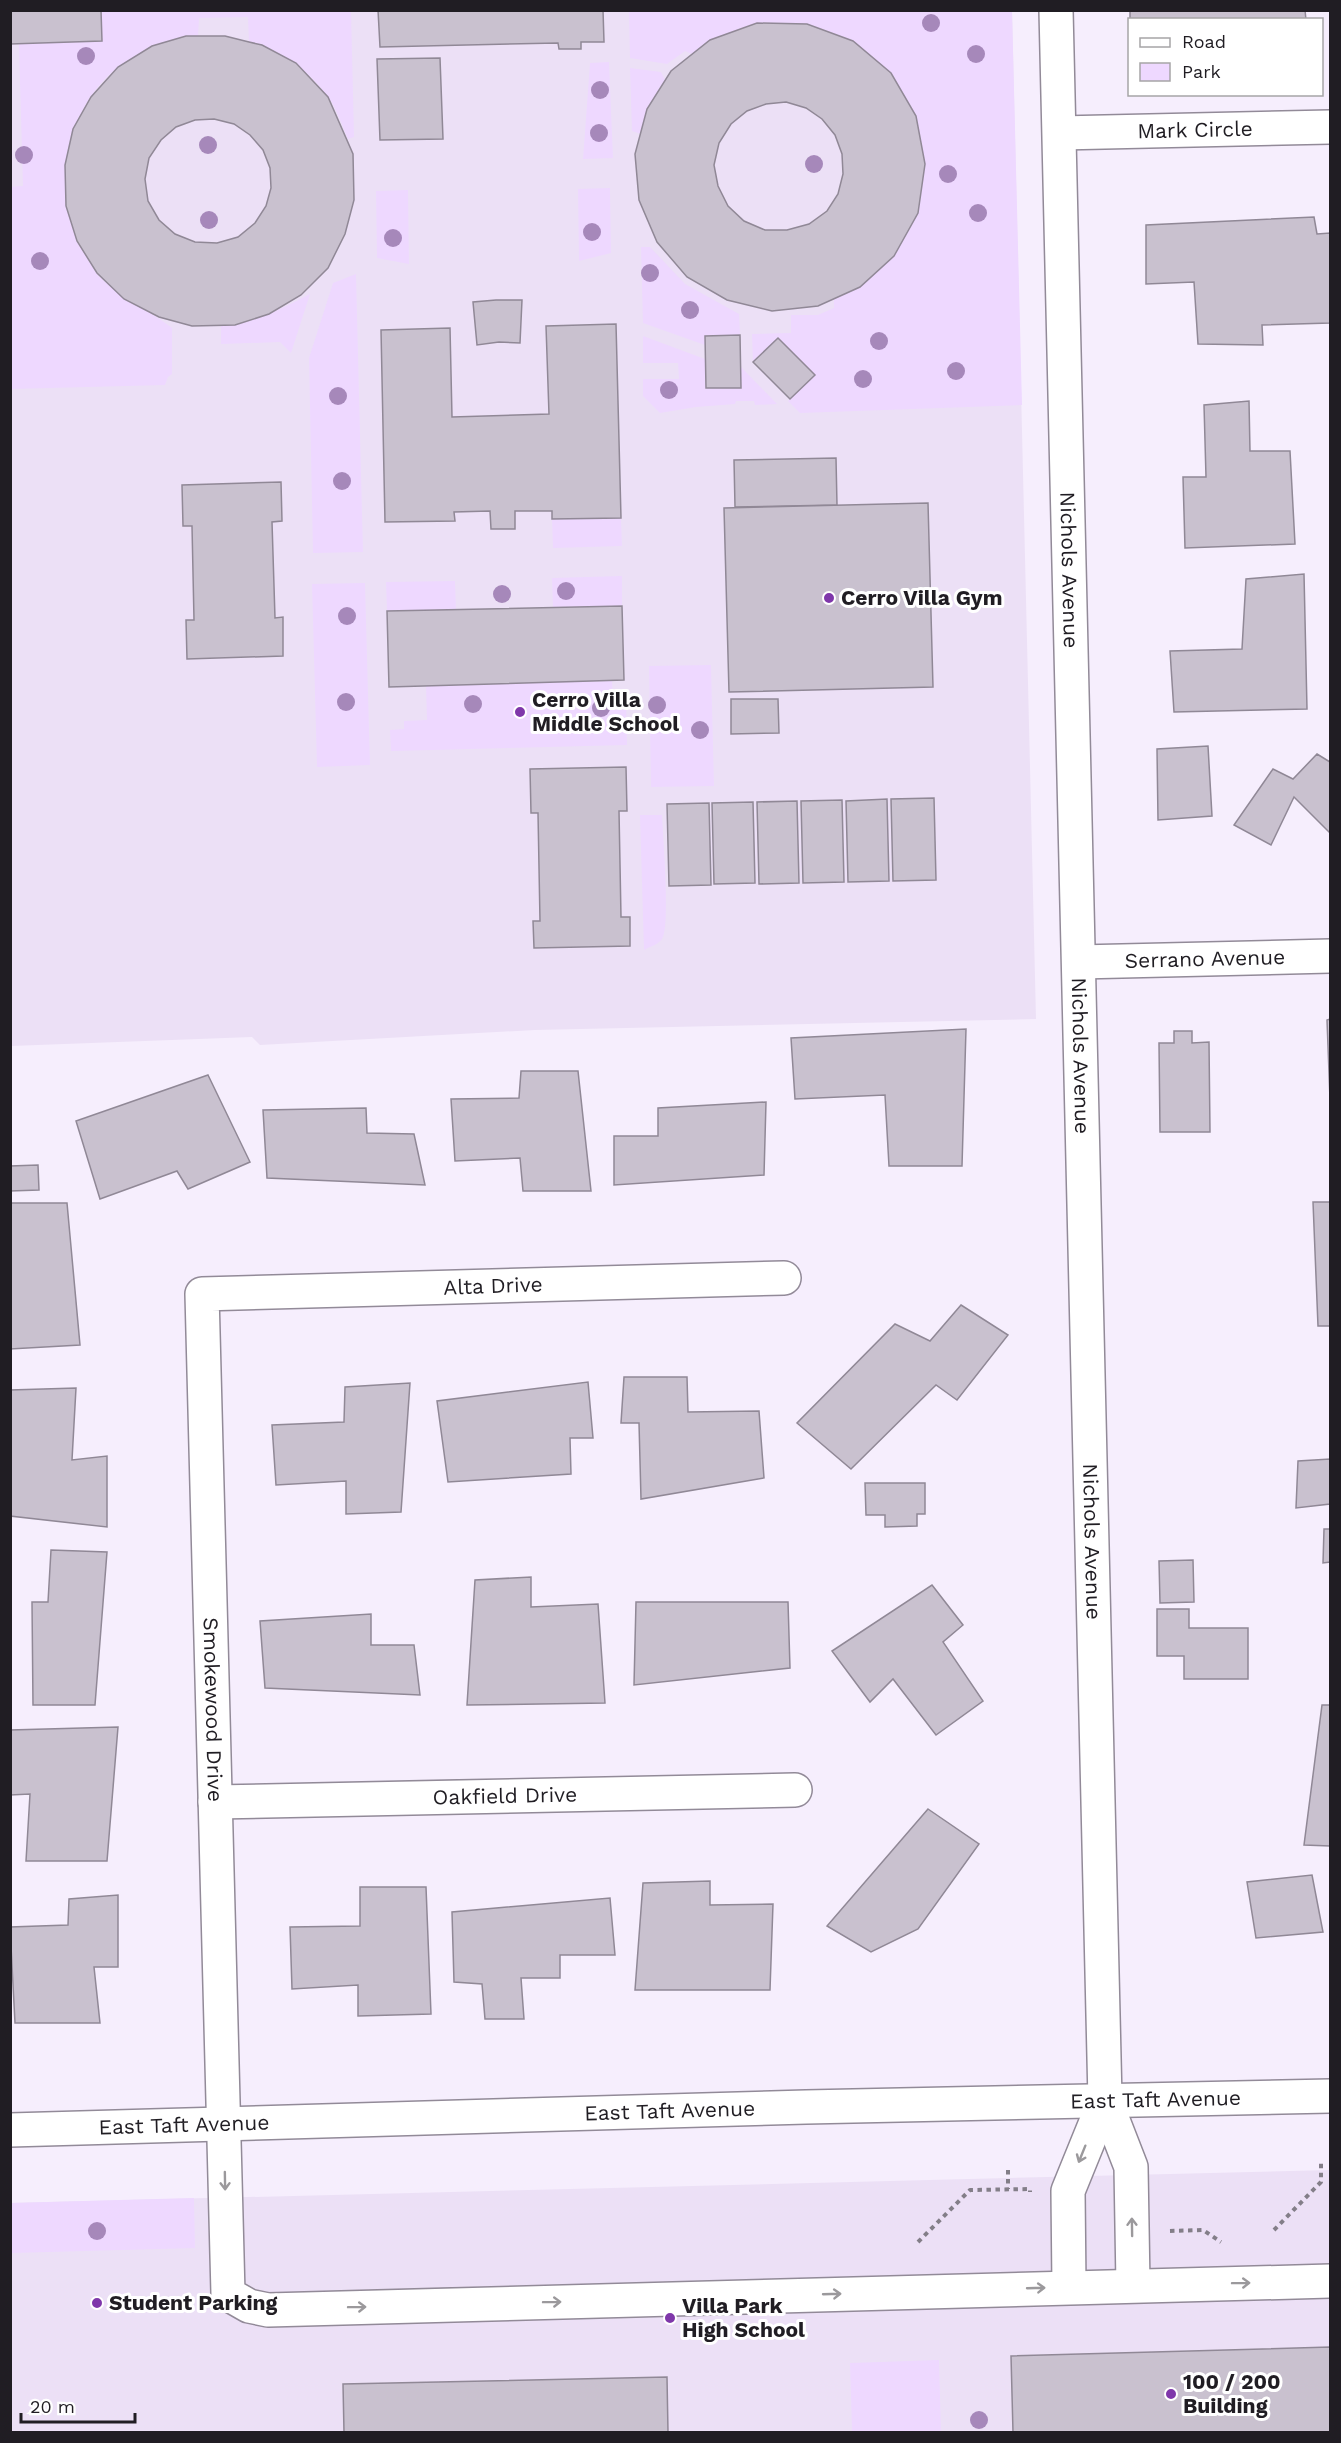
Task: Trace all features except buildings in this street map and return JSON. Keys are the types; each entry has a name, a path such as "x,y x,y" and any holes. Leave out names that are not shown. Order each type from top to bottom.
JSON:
{"street":[{"name":"Nichols Avenue","path":"1056,10 1105,2100"},
{"name":"Mark Circle","path":"1060,133 1330,127"},
{"name":"Serrano Avenue","path":"1079,962 1330,956"},
{"name":"Alta Drive","path":"202,1294 784,1278"},
{"name":"Smokewood Drive","path":"202,1294 228,2294 249,2306 268,2310 1069,2287"},
{"name":"Oakfield Drive","path":"215,1803 795,1790"},
{"name":"East Taft Avenue","path":"10,2130 1330,2096"},
{"path":"1105,2100 1131,2167 1133,2285"},
{"path":"1105,2100 1068,2191 1069,2287 1330,2281"}],"path":[{"path":"1274,2230 1321,2182 1321,2163"},
{"path":"1008,2170 1008,2189"},
{"path":"918,2242 970,2190 1030,2188 1030,2200"},
{"path":"1170,2231 1203,2230 1221,2242"}],"shaded area":[{"name":"Cerro Villa Middle School","path":"10,11 1012,11 1036,1019 535,1030 260,1045 252,1037 11,1046"},
{"name":"Villa Park High School","path":"1330,2170 1330,2432 11,2432 10,2203"}],"green space":[{"path":"18,11 351,11 354,137 348,139 337,112 312,78 283,56 249,42 248,17 199,18 198,36 117,68 98,86 84,108 67,156 65,181 68,207 75,232 98,275 115,290 172,328 172,374 165,385 11,389 10,187 23,186"},
{"path":"629,11 1012,11 1022,405 800,413 788,401 815,375 778,338 753,362 752,334 791,333 791,315 818,315 834,308 834,299 860,287 894,256 918,213 925,164 916,116 891,73 757,24 710,40 692,54 685,51 667,64 630,58"},
{"path":"609,62 613,158 583,159 590,63"},
{"path":"630,68 661,72 665,80 647,109 641,134 632,131"},
{"path":"610,188 611,253 579,261 578,189"},
{"path":"408,190 409,264 377,258 376,191"},
{"path":"641,247 650,247 685,284 739,314 740,335 706,336 705,345 643,323"},
{"path":"356,274 363,552 313,553 309,358 333,283"},
{"path":"310,294 291,353 280,342 221,344 221,325 256,319"},
{"path":"643,336 705,359 706,388 741,388 740,366 777,404 755,405 754,401 736,401 735,404 660,413 643,396 643,379 679,379 678,363 643,363"},
{"path":"621,518 622,546 553,548 552,519"},
{"path":"622,576 622,606 553,608 552,578"},
{"path":"455,581 456,610 387,611 386,582"},
{"path":"365,583 370,765 317,767 312,584"},
{"path":"711,665 714,786 651,787 649,666"},
{"path":"612,681 613,698 626,698 627,745 391,751 390,730 404,729 404,721 427,720 426,685"},
{"path":"640,815 662,815 666,878 666,915 663,937 658,943 644,950"},
{"path":"194,2198 195,2248 11,2253 11,2203"},
{"path":"939,2360 941,2432 852,2432 850,2363"}],"place":[{"name":"Cerro Villa Gym","path":"829,598"},
{"name":"Cerro Villa Middle School","path":"520,712"},
{"name":"Student Parking","path":"97,2303"},
{"name":"Villa Park High School","path":"670,2318"},
{"name":"100 / 200 Building","path":"1171,2394"}]}
